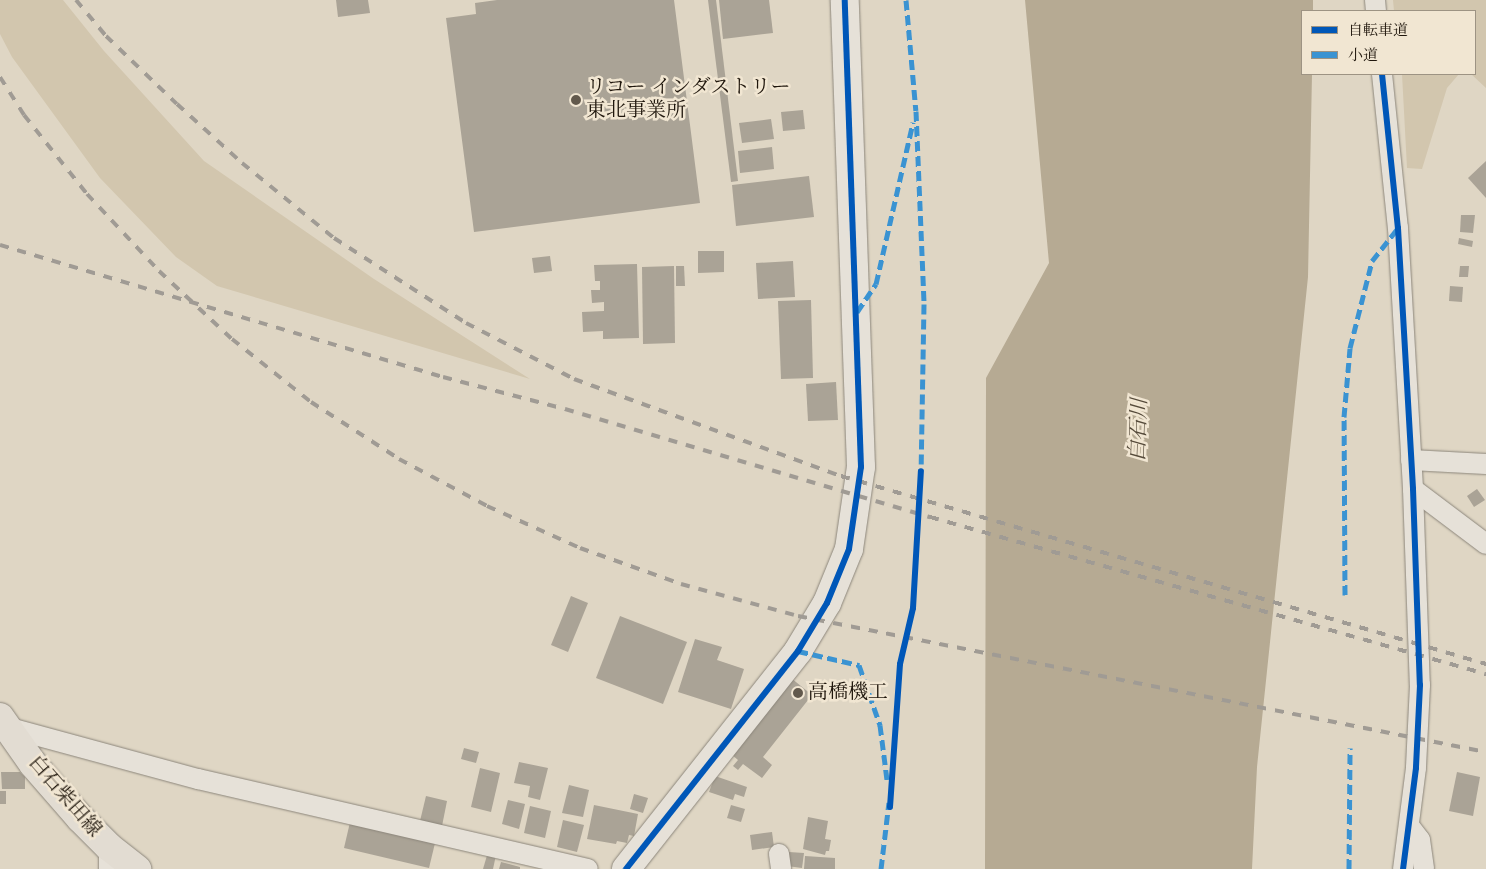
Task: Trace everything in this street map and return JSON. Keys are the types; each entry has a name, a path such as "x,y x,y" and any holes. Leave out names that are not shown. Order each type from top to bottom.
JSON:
{"main road":[{"name":"白石柴田線","path":"3,722 33,764 109,858 137,869"}],"street":[{"path":"626,869 798,651 827,604 849,549 858,505 861,466 845,0"},
{"path":"1382,75 1398,228 1413,489 1420,718 1410,827 1403,869"},
{"path":"1411,460 1486,464"},
{"path":"1413,489 1486,544"},
{"path":"3,722 198,780 588,869"},
{"path":"1410,827 1420,840 1424,869"}],"shaded area":[{"path":"0,0 63,0 104,51 204,161 374,279 530,379 217,286 176,257 100,178 12,57 0,34"},
{"path":"1393,0 1486,0 1486,88 1472,75 1476,75 1476,10 1394,10"},
{"path":"1402,75 1458,75 1447,88 1422,169 1407,168"}],"water":[{"name":"白石川","path":"1025,0 1313,0 1313,10 1301,10 1301,75 1312,75 1308,277 1257,767 1252,869 985,869 986,378 1049,263"}],"building":[{"path":"336,0 368,0 370,13 338,17"},
{"path":"497,0 674,0 700,203 474,232 446,18 476,14 475,3"},
{"path":"708,0 716,0 738,181 731,182"},
{"path":"719,0 769,0 773,33 723,39"},
{"path":"803,110 805,129 783,131 781,112"},
{"path":"771,119 774,139 742,143 739,123"},
{"path":"772,147 774,169 740,173 738,151"},
{"path":"1486,161 1486,198 1468,178"},
{"path":"809,176 814,217 736,226 732,185"},
{"path":"1461,215 1475,215 1473,233 1460,232"},
{"path":"1459,238 1473,241 1472,247 1458,244"},
{"path":"698,251 724,251 724,272 698,273"},
{"path":"550,256 552,271 534,273 532,258"},
{"path":"793,261 795,297 758,299 756,263"},
{"path":"637,264 639,338 603,339 603,331 583,332 582,312 604,311 604,302 592,303 591,290 600,290 600,281 595,281 594,265"},
{"path":"674,266 675,343 643,344 642,267"},
{"path":"676,266 684,266 685,286 676,286"},
{"path":"1460,266 1469,266 1468,277 1459,277"},
{"path":"1450,286 1463,287 1462,302 1449,301"},
{"path":"811,300 813,378 781,379 778,301"},
{"path":"836,382 838,420 808,421 806,384"},
{"path":"1477,489 1485,500 1474,507 1467,496"},
{"path":"571,596 588,603 568,652 551,645"},
{"path":"620,616 687,642 663,704 596,678"},
{"path":"695,639 722,647 717,660 744,669 731,709 678,692"},
{"path":"791,678 812,695 763,757 772,765 762,778 743,764 738,770 733,766 738,760 731,754"},
{"path":"464,748 479,752 476,763 461,759"},
{"path":"519,762 548,768 540,800 528,797 530,786 514,783"},
{"path":"480,768 500,773 491,812 471,807"},
{"path":"1,772 20,772 25,777 25,789 2,789"},
{"path":"1457,772 1480,777 1473,816 1449,811"},
{"path":"715,776 747,787 744,797 735,794 733,800 709,792"},
{"path":"569,785 589,790 583,817 562,813"},
{"path":"0,791 6,791 6,804 0,804"},
{"path":"634,794 648,798 643,813 630,809"},
{"path":"426,796 447,801 442,826 420,821"},
{"path":"508,800 525,804 519,829 502,824"},
{"path":"594,805 638,814 634,836 629,835 627,843 617,841 616,844 587,839"},
{"path":"731,805 745,809 741,822 727,818"},
{"path":"530,806 551,811 545,838 524,833"},
{"path":"808,817 828,821 825,839 831,840 829,851 826,851 825,855 803,849"},
{"path":"351,818 436,839 429,868 344,848"},
{"path":"563,820 584,825 577,852 557,847"},
{"path":"772,832 774,847 752,850 750,835"},
{"path":"488,852 496,855 493,869 483,869"},
{"path":"789,852 804,853 802,868 787,866"},
{"path":"805,856 835,858 835,869 804,869"},
{"path":"501,862 520,867 520,869 499,869"}],"railway":[{"path":"76,0 106,36 177,104 242,163 334,238 466,323 574,379 841,476 1486,664"},
{"path":"0,77 24,115 87,194 159,271 232,339 311,402 399,459 487,506 580,548 681,584 798,616 1486,752"},
{"path":"0,245 443,377 565,409 930,517 1486,674"}],"marked path":[{"path":"906,0 916,111 924,304 921,471"},
{"path":"857,312 876,284 913,122"},
{"path":"1345,595 1344,417 1350,348 1372,261 1398,228"},
{"path":"798,651 859,665 880,725 887,780"},
{"path":"1349,869 1350,748"},
{"path":"881,869 889,802"}],"cycle path":[{"path":"626,869 798,651 827,603 849,549 861,467 845,0"},
{"path":"1382,75 1398,228 1413,489 1420,685 1416,768 1403,869"},
{"path":"890,807 900,664 913,608 921,471"}],"place":[{"name":"リコー インダストリー 東北事業所","path":"576,100"},
{"name":"高橋機工","path":"798,693"}]}
